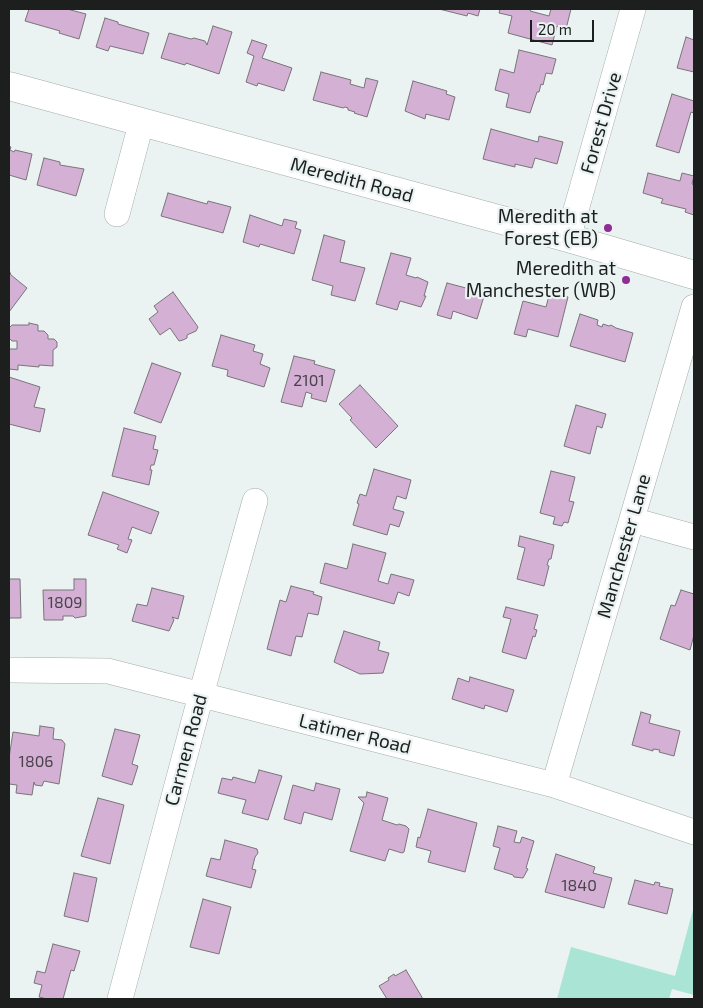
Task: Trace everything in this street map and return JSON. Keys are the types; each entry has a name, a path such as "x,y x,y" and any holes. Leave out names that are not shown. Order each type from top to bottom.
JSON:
{"street":[{"name":"Forest Drive","path":"568,238 633,9"},
{"name":"Meredith Road","path":"9,86 141,124 568,238 694,274"},
{"path":"117,214 141,124"},
{"name":"Manchester Lane","path":"554,785 694,307"},
{"name":"Carmen Road","path":"120,999 201,694 256,501"},
{"path":"632,520 694,537"},
{"name":"Latimer Road","path":"9,670 108,671 554,785 694,832"}],"green space":[{"path":"694,906 694,995 672,989 669,999 557,999 571,947 675,976"}],"building":[{"path":"29,9 67,9 86,14 79,39 59,33 60,31 25,21"},
{"path":"439,9 480,9 478,16 468,13 467,16"},
{"path":"500,9 531,9 530,11 549,16 551,9 571,9 566,29 557,26 552,45 508,33 512,16 499,13"},
{"path":"105,18 149,33 143,54 110,46 108,51 96,47"},
{"path":"213,26 232,32 219,74 186,63 185,65 161,58 169,33 205,41 207,45"},
{"path":"686,37 694,40 694,72 677,68"},
{"path":"252,40 267,45 262,58 292,68 284,91 258,83 257,86 246,82 254,56 247,53"},
{"path":"519,50 556,59 552,74 546,73 543,85 541,84 539,92 537,92 530,113 506,107 509,94 495,90 500,69 514,73"},
{"path":"321,72 351,80 350,84 364,88 366,78 378,81 367,117 354,113 345,107 313,100"},
{"path":"413,81 447,91 446,94 455,97 449,120 426,114 425,119 405,111"},
{"path":"672,94 694,101 694,113 691,112 679,153 656,146"},
{"path":"491,129 538,142 539,136 563,142 557,164 535,158 532,168 515,164 515,167 483,159"},
{"path":"9,146 11,147 10,150 14,152 15,150 32,154 26,180 9,175"},
{"path":"44,158 60,162 60,165 84,169 76,196 37,185"},
{"path":"648,173 680,181 682,173 694,176 692,184 694,185 694,215 685,212 686,209 661,203 663,199 643,193"},
{"path":"168,193 207,204 208,201 231,207 223,233 161,216"},
{"path":"250,215 282,226 284,219 297,222 295,228 301,230 294,254 260,244 259,247 243,242"},
{"path":"324,235 345,241 340,262 365,268 355,301 331,295 333,286 312,280"},
{"path":"391,253 411,258 406,275 428,282 424,296 426,296 421,307 400,301 397,310 376,304"},
{"path":"9,270 11,275 27,288 9,312"},
{"path":"447,283 485,293 477,319 453,311 451,319 437,315"},
{"path":"173,292 198,327 196,331 187,335 187,338 179,341 170,328 160,335 149,319 158,312 154,306"},
{"path":"550,292 568,297 558,337 528,329 526,337 514,334 523,301 546,307"},
{"path":"580,314 598,320 597,325 602,327 603,324 611,325 633,333 625,362 570,346"},
{"path":"29,323 38,325 38,331 44,331 48,335 48,339 54,339 57,342 57,347 53,350 53,366 18,365 18,370 9,369 9,349 17,349 17,341 12,341 9,338 9,328 12,325 29,325"},
{"path":"221,335 255,345 253,351 263,354 260,364 270,368 264,387 227,376 228,370 212,366"},
{"path":"294,356 315,361 314,364 335,370 326,402 311,398 312,394 306,392 302,407 281,402"},
{"path":"152,363 181,373 161,423 134,413"},
{"path":"9,377 40,387 34,407 45,409 40,432 9,424"},
{"path":"360,385 398,426 376,448 350,420 352,418 339,404"},
{"path":"576,405 606,414 602,428 597,426 590,454 564,446"},
{"path":"124,428 156,436 153,449 158,450 154,465 151,465 149,485 112,476"},
{"path":"374,469 411,480 406,499 397,496 393,509 404,512 399,527 390,524 387,535 353,525 360,494 366,496"},
{"path":"551,471 575,477 569,501 574,502 568,523 564,522 562,526 553,524 555,517 540,513"},
{"path":"103,492 159,512 151,534 132,527 128,539 132,540 127,553 117,549 119,545 88,535"},
{"path":"520,536 554,545 551,559 549,559 547,565 549,566 544,586 517,579 525,548 518,546"},
{"path":"353,544 386,553 378,581 388,584 391,574 414,580 409,596 398,592 394,604 320,583 325,563 347,569"},
{"path":"9,579 20,579 21,618 9,618"},
{"path":"74,579 86,579 86,616 75,618 73,616 63,616 63,620 44,620 43,590 74,590"},
{"path":"291,586 314,592 313,594 322,597 318,615 308,613 302,637 296,636 291,656 267,649 280,600 286,602"},
{"path":"152,588 184,596 178,619 172,617 174,620 169,631 132,621 137,604 147,606"},
{"path":"681,590 694,594 694,635 690,650 660,639 671,605 675,606"},
{"path":"506,607 538,615 534,629 537,630 535,637 533,636 526,659 502,652 511,619 503,617"},
{"path":"344,631 380,642 378,650 389,653 383,673 360,674 334,662"},
{"path":"470,677 514,690 507,712 485,705 484,709 452,699 458,678 469,682"},
{"path":"641,712 651,715 649,723 680,731 674,756 659,752 660,750 653,749 653,751 632,745"},
{"path":"40,726 54,728 53,739 62,740 65,744 59,784 44,781 42,786 35,785 34,782 32,795 16,793 17,785 9,784 9,758 13,732 39,736"},
{"path":"115,729 140,735 132,764 138,766 132,785 102,776"},
{"path":"259,770 282,776 268,820 242,813 246,800 218,793 222,778 232,780 233,777 255,783"},
{"path":"316,783 340,789 332,820 304,812 301,824 284,819 293,785 314,791"},
{"path":"367,792 388,798 382,820 406,826 409,829 404,852 389,849 385,861 350,851 364,803 358,797 366,797"},
{"path":"98,798 124,805 110,864 81,856"},
{"path":"428,809 477,823 465,872 428,862 431,851 416,847"},
{"path":"498,826 517,831 514,842 520,843 522,837 534,841 526,868 528,869 523,878 514,877 494,869 500,848 493,846"},
{"path":"225,840 257,849 258,853 252,869 256,870 251,888 206,876 211,858 220,860"},
{"path":"556,854 595,867 593,873 612,878 604,908 545,892"},
{"path":"74,873 97,878 88,922 64,916"},
{"path":"635,880 654,885 655,882 660,883 659,886 673,889 667,914 628,904"},
{"path":"203,899 231,907 219,954 190,947"},
{"path":"53,944 80,951 74,971 71,970 63,999 39,997 42,985 34,983 37,971 45,973"},
{"path":"406,970 423,999 387,999 379,986 389,980 388,978 394,974 395,976"}],"place":[{"name":"Meredith at Forest (EB)","path":"608,228"},
{"name":"Meredith at Manchester (WB)","path":"626,280"}]}
